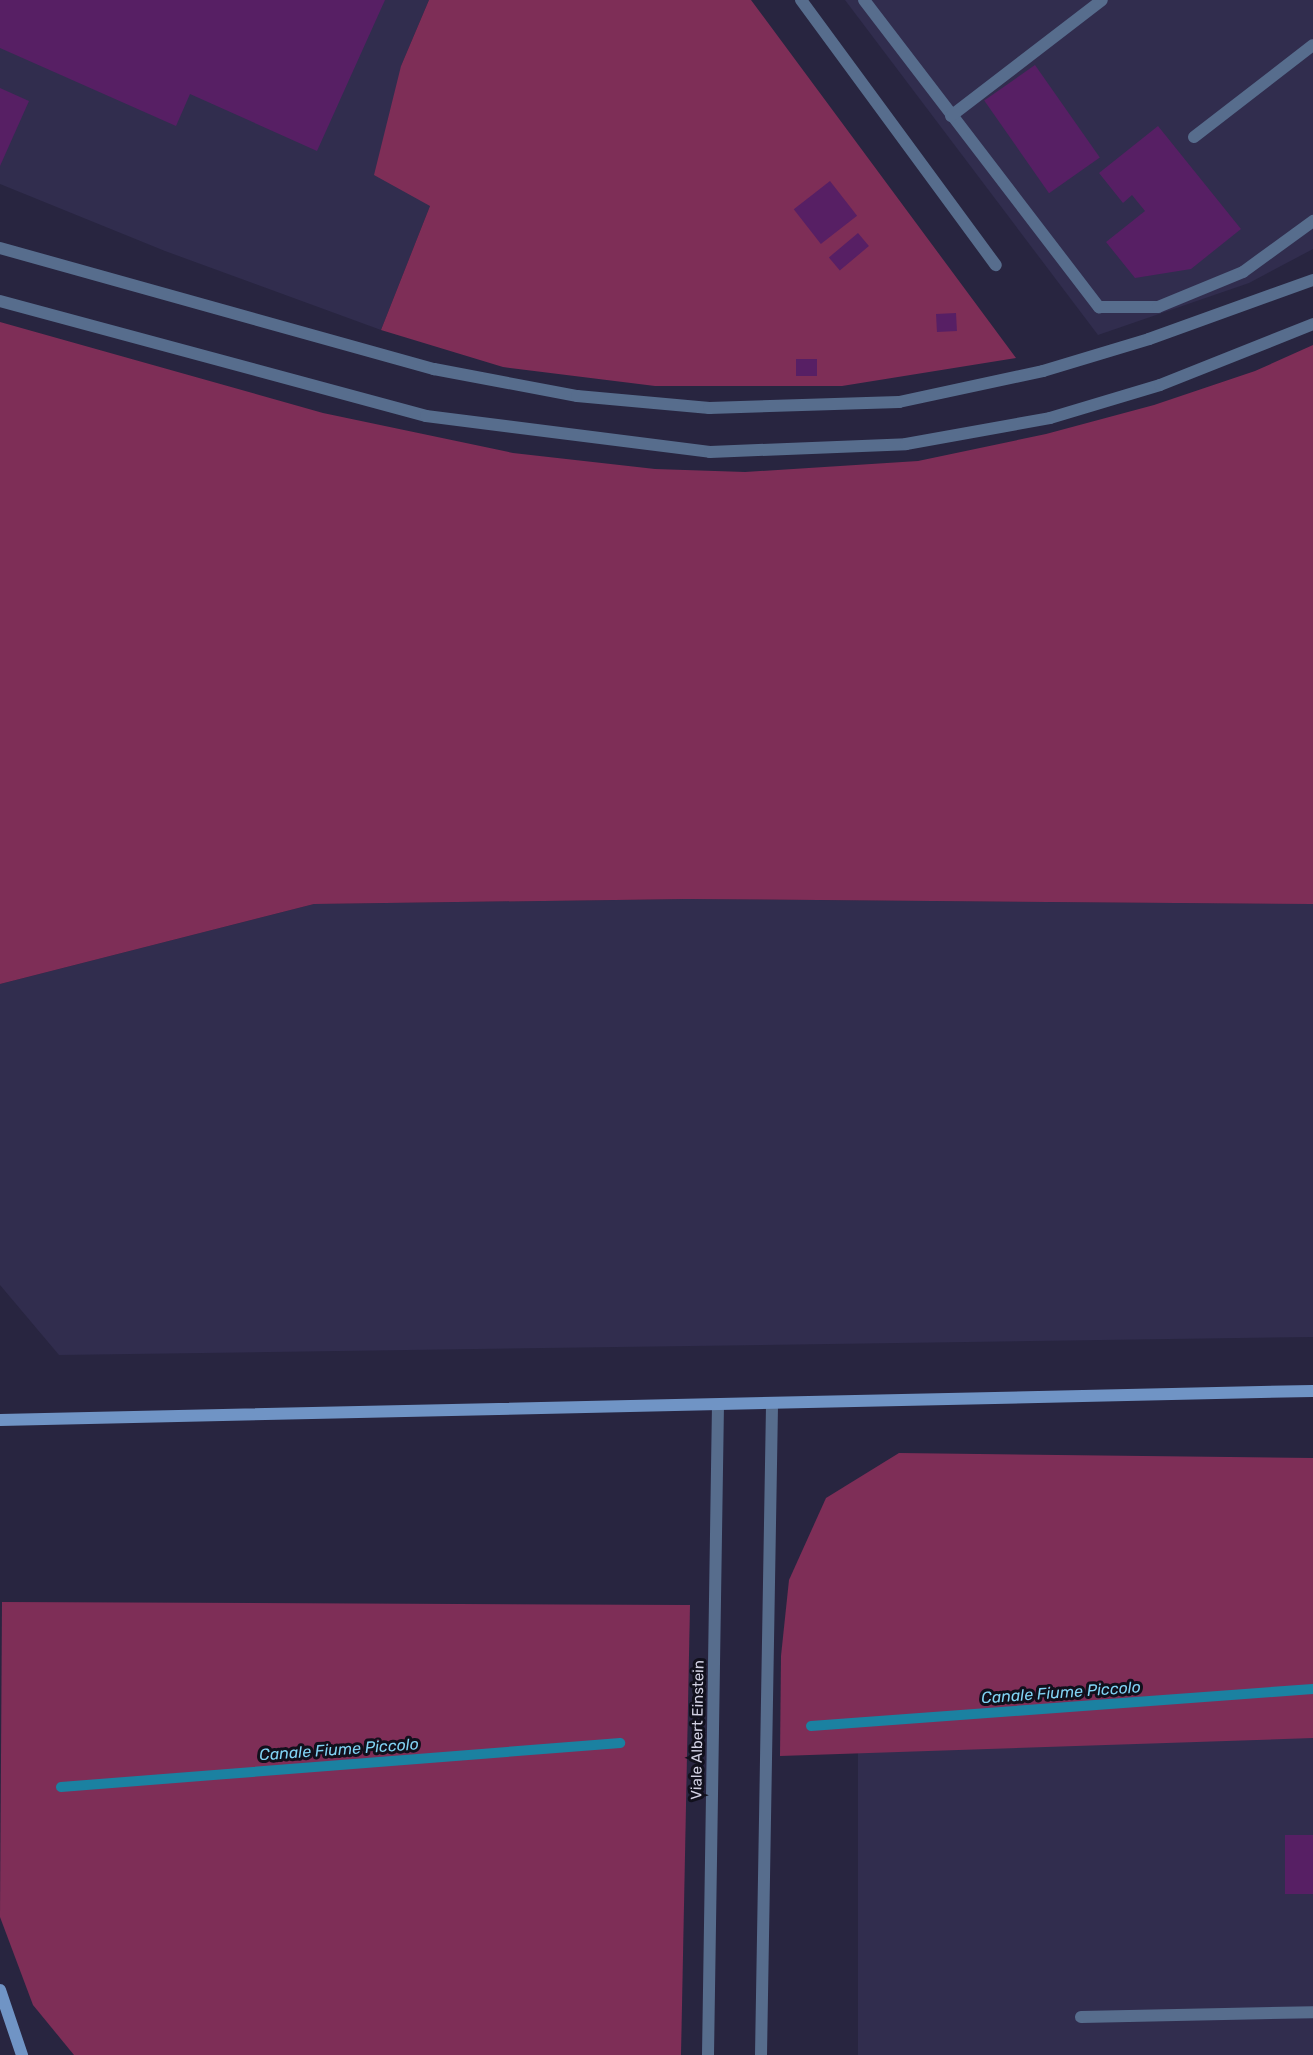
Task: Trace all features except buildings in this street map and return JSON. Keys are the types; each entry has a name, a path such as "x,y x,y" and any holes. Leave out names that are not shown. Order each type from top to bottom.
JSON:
{"main road":[{"path":"0,1420 772,1405 1313,1391"},
{"path":"0,1990 22,2055"}],"street":[{"path":"801,0 996,265"},
{"path":"864,0 1099,307 1158,307 1243,272 1313,220"},
{"path":"951,116 1102,0"},
{"path":"1194,137 1313,45"},
{"path":"0,248 434,369 577,396 708,408 899,402 1021,376 1149,339 1313,280"},
{"path":"0,301 426,416 710,452 906,444 1050,418 1160,385 1313,324"},
{"name":"Viale Albert Einstein","path":"708,2055 718,1405"},
{"path":"761,2055 772,1405"},
{"path":"1081,2016 1313,2012"}],"shaded area":[{"path":"0,0 429,0 401,66 430,206 381,330 165,251 0,184"},
{"path":"429,0 751,0 1016,358 842,386 655,386 503,367 381,330 430,206 374,175 401,66"},
{"path":"845,0 1313,0 1313,249 1249,283 1098,335"},
{"path":"0,322 323,413 513,453 655,469 745,472 918,461 1046,434 1154,405 1255,371 1313,345 1313,904 686,899 314,904 0,984"},
{"path":"686,899 1313,904 1313,1337 59,1355 0,1285 0,984 314,904"},
{"path":"899,1453 1313,1458 1313,1738 780,1756 781,1656 789,1580 826,1498"},
{"path":"2,1602 690,1605 681,2055 74,2055 33,2005 0,1917"},
{"path":"858,1738 1313,1738 1313,2055 858,2055"}],"waterway":[{"name":"Canale Fiume Piccolo","path":"811,1726 1313,1689"},
{"name":"Canale Fiume Piccolo","path":"61,1787 620,1743"}]}
